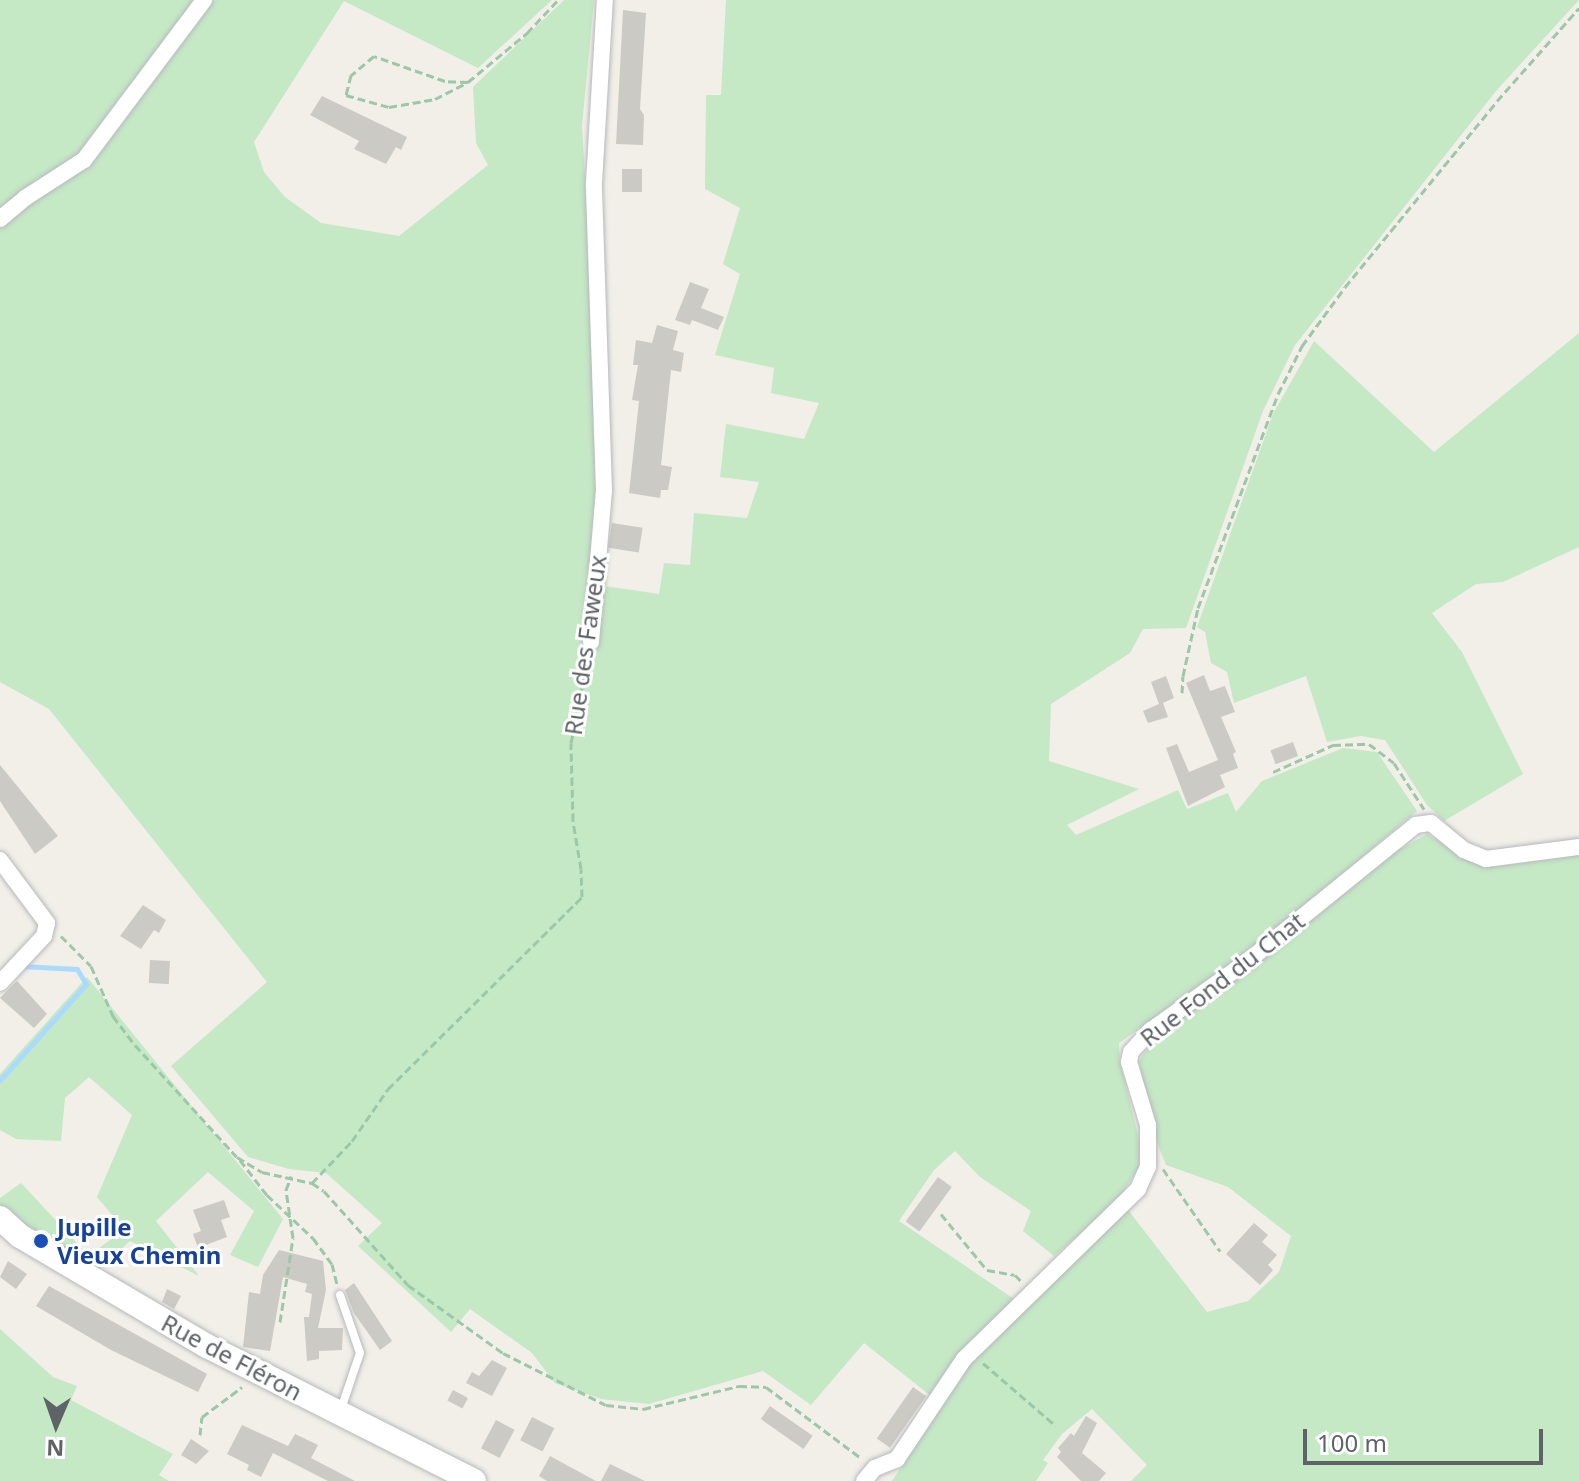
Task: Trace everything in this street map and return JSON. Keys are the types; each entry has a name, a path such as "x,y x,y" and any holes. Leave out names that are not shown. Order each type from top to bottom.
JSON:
{"street":[{"path":"0,219 25,198 84,160 204,0"},
{"name":"Rue des Faweux","path":"591,642 604,491 594,183 605,0"},
{"path":"1431,823 1464,850 1486,859 1579,847"},
{"name":"Rue Fond du Chat","path":"869,1474 897,1459 971,1352 1138,1189 1148,1167 1148,1125 1129,1062 1137,1045 1151,1030 1249,960 1400,836 1416,825 1431,823"},
{"path":"0,860 47,923 44,936 4,979"},
{"name":"Rue de Fléron","path":"0,1218 20,1236 253,1369 474,1481"}],"lane":[{"path":"340,1295 360,1353 340,1413"}],"path":[{"path":"468,82 445,81 374,56 351,75 346,95 389,107 435,99 468,82 527,33 558,0"},
{"path":"1182,693 1198,608 1274,406 1302,346 1345,287 1497,101 1579,8"},
{"name":"Rue des Faweux","path":"312,1183 352,1141 388,1089 582,897 573,821 571,743 591,642"},
{"path":"1273,772 1333,745 1369,744 1394,763 1431,823"},
{"path":"47,923 91,966 113,1016 135,1045 290,1219 313,1238 332,1264 340,1295"},
{"path":"1148,1148 1220,1251"},
{"path":"237,1157 278,1178 291,1176 312,1183 408,1285 503,1353 551,1379 606,1405 643,1409 739,1386 766,1387 869,1474"},
{"path":"280,1322 293,1238 286,1190 291,1176"},
{"path":"941,1214 987,1270 1015,1275 1033,1292"},
{"path":"971,1352 1056,1426"},
{"path":"200,1435 202,1417 248,1382 253,1369"}],"green space":[{"path":"0,0 199,0 116,102 116,120 209,0 552,0 478,68 344,1 254,142 264,172 285,197 321,223 399,236 488,165 476,143 473,87 564,0 594,0 582,126 600,436 591,584 659,594 664,563 690,565 694,513 747,518 759,482 720,477 726,424 804,439 819,403 771,393 774,368 715,355 740,274 723,264 740,208 705,189 706,95 721,95 726,0 1579,0 1496,91 1295,345 1263,411 1186,628 1143,629 1130,653 1051,704 1049,761 1139,789 1067,825 1076,835 1178,790 1187,809 1228,793 1236,812 1262,781 1343,748 1377,752 1417,811 1249,952 1119,1043 1120,1062 1140,1143 1139,1167 1116,1203 1054,1256 1023,1231 1031,1211 980,1177 955,1151 934,1170 899,1221 1017,1301 931,1396 864,1343 811,1405 763,1371 649,1404 601,1399 555,1383 532,1353 470,1309 451,1332 358,1246 382,1223 326,1173 289,1169 248,1157 171,1066 267,982 49,709 0,682"},
{"path":"1579,333 1579,547 1503,582 1476,584 1432,613 1462,652 1523,774 1444,821 1427,805 1385,740 1361,736 1327,742 1306,676 1234,703 1227,672 1211,663 1205,632 1197,627 1273,414 1314,341 1434,452"},
{"path":"1427,834 1465,857 1493,867 1579,855 1579,1481 1131,1481 1147,1465 1092,1409 1062,1434 1043,1460 1048,1463 1036,1481 892,1481 968,1364 1125,1206 1207,1312 1248,1301 1279,1272 1291,1236 1228,1187 1166,1165 1153,1133 1139,1061 1153,1039 1384,858"},
{"path":"87,977 283,1219 258,1267 230,1255 254,1211 208,1172 156,1221 199,1276 130,1241 95,1273 26,1231 0,1204 0,1198 21,1183 89,1256 124,1229 97,1197 132,1115 89,1077 65,1098 61,1141 16,1139 0,1130 0,1074"},
{"path":"0,1329 53,1377 77,1386 71,1400 173,1454 159,1475 169,1481 0,1481"}],"building":[{"path":"623,10 646,13 640,109 644,115 643,145 616,144"},
{"path":"322,96 407,137 401,150 396,147 386,164 354,149 359,141 310,115"},
{"path":"622,169 642,169 642,192 622,192"},
{"path":"690,282 709,289 701,308 724,317 718,330 692,320 690,325 675,320"},
{"path":"657,325 678,331 673,350 684,353 681,372 671,370 661,465 672,467 668,490 661,490 660,498 629,493 639,401 632,400 638,365 633,365 636,340 652,343"},
{"path":"612,523 643,528 639,553 608,548"},
{"path":"1204,675 1210,691 1225,686 1235,712 1221,717 1236,752 1233,754 1238,768 1220,775 1225,787 1188,806 1166,748 1177,744 1189,772 1218,760 1186,683"},
{"path":"1166,676 1174,698 1163,703 1168,717 1148,723 1143,711 1159,704 1151,682"},
{"path":"1293,742 1298,756 1276,764 1270,750"},
{"path":"0,765 58,836 35,854 0,801"},
{"path":"143,905 166,920 159,933 154,930 141,949 120,936"},
{"path":"150,960 170,961 169,984 149,983"},
{"path":"17,981 47,1014 34,1028 0,998"},
{"path":"938,1177 952,1187 919,1231 906,1221"},
{"path":"224,1200 230,1217 221,1220 227,1237 198,1248 193,1234 201,1231 193,1210"},
{"path":"1254,1223 1268,1235 1262,1242 1277,1255 1268,1265 1273,1270 1260,1285 1226,1254"},
{"path":"279,1250 323,1261 326,1290 318,1328 343,1328 342,1350 319,1351 319,1359 307,1361 304,1317 309,1317 312,1294 305,1292 307,1284 283,1277 270,1351 243,1347 249,1292 260,1294 263,1275"},
{"path":"8,1261 27,1274 16,1289 0,1277"},
{"path":"354,1283 392,1341 380,1350 354,1313 345,1290"},
{"path":"49,1286 207,1374 198,1392 111,1350 36,1306"},
{"path":"167,1289 181,1296 174,1309 162,1302"},
{"path":"492,1360 507,1368 492,1396 466,1383 472,1372 479,1376"},
{"path":"913,1387 926,1396 890,1448 877,1439"},
{"path":"453,1390 468,1398 462,1409 447,1401"},
{"path":"770,1406 813,1436 803,1449 761,1419"},
{"path":"1086,1416 1097,1423 1082,1453 1106,1473 1099,1481 1081,1481 1057,1457 1061,1452 1058,1448 1071,1433 1074,1436"},
{"path":"532,1417 554,1428 542,1452 520,1440"},
{"path":"496,1420 515,1430 500,1458 481,1448"},
{"path":"242,1425 288,1446 295,1434 318,1445 311,1458 355,1481 328,1481 273,1453 261,1477 247,1470 249,1465 227,1454"},
{"path":"191,1439 209,1451 196,1464 181,1455"},
{"path":"550,1456 596,1481 547,1481 539,1476"},
{"path":"610,1464 645,1481 601,1481"}],"waterway":[{"path":"0,1080 86,984 77,969 21,966"}],"place":[{"name":"Jupille Vieux Chemin","path":"41,1241"}]}
